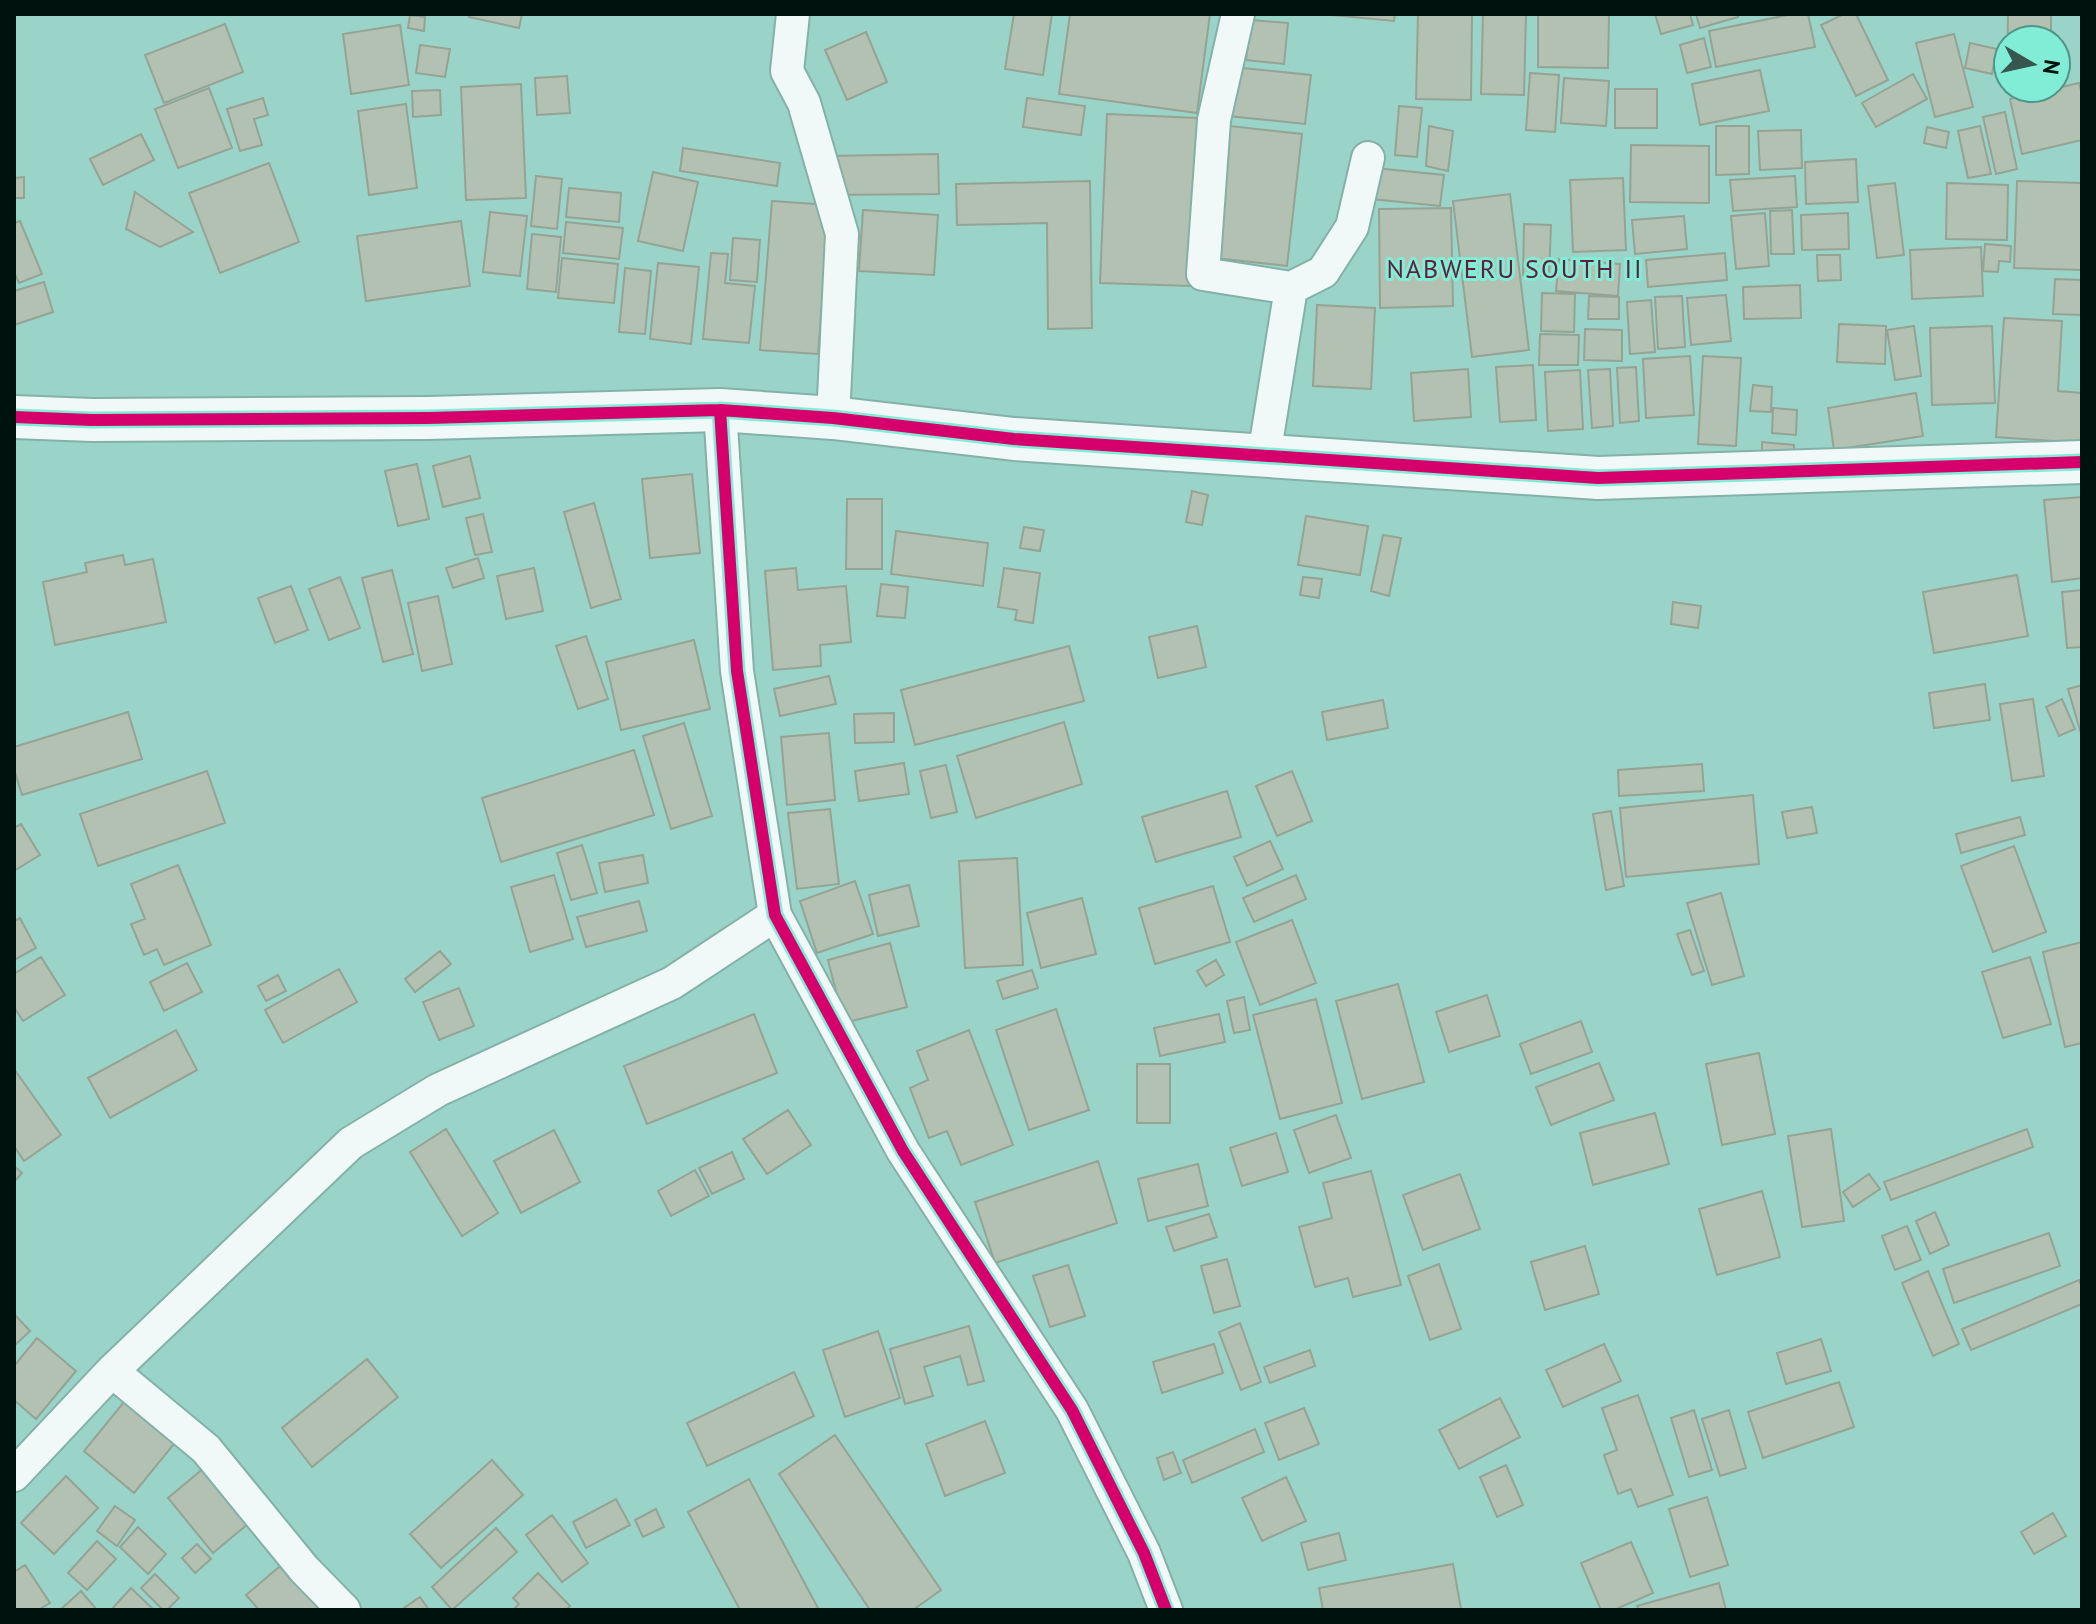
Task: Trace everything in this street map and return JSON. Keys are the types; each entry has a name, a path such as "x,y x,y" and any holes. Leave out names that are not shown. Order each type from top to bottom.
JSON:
{"street":[{"path":"793,14 787,71 804,103 842,234 833,418"},
{"path":"1238,14 1214,120 1203,274 1291,288 1323,272 1352,227 1368,158"},
{"path":"1264,456 1291,288"},
{"path":"720,410 737,671 775,915 903,1151 1072,1410 1144,1553 1166,1610"},
{"path":"14,417 92,420 428,418 720,410 833,418 1014,439 1598,478 2082,462"},
{"path":"14,1475 112,1371 351,1143 438,1090 672,983 775,915"},
{"path":"112,1371 206,1449 304,1569 344,1610"}],"building":[{"path":"469,14 522,14 519,28 469,17"},
{"path":"1014,14 1052,14 1043,75 1005,69"},
{"path":"1070,14 1210,14 1197,113 1059,94"},
{"path":"1321,14 1395,14 1394,21"},
{"path":"1418,14 1472,14 1471,100 1416,99"},
{"path":"1483,14 1526,14 1524,95 1481,94"},
{"path":"1538,14 1609,14 1608,68 1538,67"},
{"path":"1655,14 1690,14 1693,25 1661,34"},
{"path":"1696,14 1737,14 1738,17 1700,28"},
{"path":"1793,14 1808,14 1815,47 1716,67 1709,31"},
{"path":"1844,14 1856,14 1888,80 1856,96 1821,25"},
{"path":"2008,14 2051,14 2051,24 2008,24"},
{"path":"410,15 425,17 424,31 408,28"},
{"path":"1251,20 1288,23 1284,64 1246,60"},
{"path":"225,24 243,72 164,103 145,55"},
{"path":"400,25 409,85 351,94 343,34"},
{"path":"866,32 887,82 847,100 825,50"},
{"path":"1954,34 1973,107 1935,117 1916,43"},
{"path":"1704,38 1711,67 1687,73 1680,45"},
{"path":"1970,43 1992,48 1992,74 1965,68"},
{"path":"420,45 450,49 445,77 416,73"},
{"path":"1233,67 1311,75 1305,124 1228,116"},
{"path":"1760,70 1769,111 1700,125 1692,84"},
{"path":"1530,73 1559,75 1555,132 1526,130"},
{"path":"1913,74 1927,99 1876,127 1862,103"},
{"path":"567,76 570,113 537,115 535,78"},
{"path":"1564,78 1609,81 1606,126 1561,123"},
{"path":"2079,83 2082,94 2082,140 2022,154 2011,104 2072,104 2072,85"},
{"path":"521,84 526,198 466,200 461,87"},
{"path":"209,88 232,148 178,168 155,109"},
{"path":"1615,89 1657,89 1657,128 1615,128"},
{"path":"440,90 441,115 413,117 412,91"},
{"path":"263,98 268,115 254,119 262,145 240,151 227,109"},
{"path":"1027,98 1085,106 1081,135 1023,127"},
{"path":"406,104 417,188 369,195 358,111"},
{"path":"1399,106 1422,108 1417,157 1395,155"},
{"path":"2005,112 2017,169 1996,174 1983,117"},
{"path":"1107,114 1198,118 1191,286 1100,283"},
{"path":"1230,126 1302,134 1287,266 1215,258"},
{"path":"1429,126 1453,131 1448,171 1426,166"},
{"path":"1716,126 1749,126 1749,174 1716,175"},
{"path":"1980,126 1991,174 1968,178 1958,131"},
{"path":"1927,127 1949,132 1946,148 1924,143"},
{"path":"1801,130 1802,168 1760,170 1758,131"},
{"path":"141,134 154,160 103,185 90,159"},
{"path":"1631,145 1709,146 1709,203 1630,202"},
{"path":"683,148 780,163 777,186 680,171"},
{"path":"938,154 939,194 828,195 828,156"},
{"path":"1856,159 1858,202 1806,204 1805,162"},
{"path":"269,163 299,242 220,273 189,193"},
{"path":"1375,168 1444,175 1440,206 1371,199"},
{"path":"653,172 698,182 683,251 638,241"},
{"path":"536,176 562,179 557,229 531,226"},
{"path":"1795,176 1797,207 1733,211 1730,180"},
{"path":"24,177 24,198 14,198 14,178"},
{"path":"1623,178 1626,250 1573,252 1570,180"},
{"path":"1090,181 1092,328 1048,329 1047,223 957,225 956,184"},
{"path":"2017,181 2082,183 2082,270 2014,268"},
{"path":"1895,183 1904,255 1877,258 1868,186"},
{"path":"1947,183 2008,185 2007,240 1946,239"},
{"path":"569,188 621,193 619,222 566,217"},
{"path":"135,192 193,232 160,247 126,229"},
{"path":"1510,194 1529,350 1472,357 1453,201"},
{"path":"772,201 830,205 818,354 760,350"},
{"path":"1451,208 1453,306 1380,308 1379,209"},
{"path":"863,210 938,215 934,275 859,271"},
{"path":"1792,210 1794,254 1771,254 1770,211"},
{"path":"490,212 527,216 520,276 483,272"},
{"path":"1765,213 1769,266 1736,269 1731,216"},
{"path":"1848,213 1849,249 1802,250 1801,215"},
{"path":"1684,216 1687,249 1635,254 1632,220"},
{"path":"20,221 42,274 19,283 14,272 14,223"},
{"path":"461,221 470,286 366,301 357,236"},
{"path":"566,222 623,228 619,259 563,253"},
{"path":"1524,224 1551,225 1549,276 1523,275"},
{"path":"532,234 561,237 556,292 527,289"},
{"path":"733,238 760,240 757,282 730,280"},
{"path":"1985,244 2011,246 2010,262 1999,261 1998,272 1983,271"},
{"path":"1981,247 1983,296 1912,299 1910,250"},
{"path":"711,253 728,254 725,283 755,286 749,343 703,339"},
{"path":"1725,253 1727,280 1648,287 1646,260"},
{"path":"1817,255 1840,255 1841,280 1818,281"},
{"path":"562,258 618,264 614,303 558,298"},
{"path":"1559,259 1620,264 1618,296 1556,291"},
{"path":"658,263 699,267 691,344 650,339"},
{"path":"625,268 651,271 645,334 619,332"},
{"path":"2055,279 2082,280 2082,315 2053,314"},
{"path":"44,282 53,312 14,325 14,291"},
{"path":"1800,285 1801,318 1744,319 1743,287"},
{"path":"1542,293 1575,294 1574,332 1541,331"},
{"path":"1726,295 1731,341 1691,345 1687,298"},
{"path":"1589,296 1619,297 1619,319 1588,319"},
{"path":"1682,296 1685,347 1658,349 1655,297"},
{"path":"1651,300 1655,352 1630,354 1627,302"},
{"path":"1317,305 1375,308 1371,389 1313,386"},
{"path":"2004,318 2062,321 2058,391 2082,393 2082,443 1996,437"},
{"path":"1839,324 1886,326 1885,364 1837,362"},
{"path":"1914,326 1921,376 1895,380 1887,330"},
{"path":"1992,326 1995,403 1932,405 1930,328"},
{"path":"1585,329 1622,330 1622,361 1584,360"},
{"path":"1540,334 1579,335 1578,365 1539,365"},
{"path":"1690,356 1694,415 1646,418 1643,359"},
{"path":"1703,356 1741,358 1736,446 1698,444"},
{"path":"1533,365 1536,420 1500,422 1496,367"},
{"path":"1636,367 1639,421 1620,423 1617,368"},
{"path":"1468,369 1471,417 1414,421 1411,373"},
{"path":"1610,369 1613,426 1592,428 1588,370"},
{"path":"1580,370 1583,429 1548,431 1545,372"},
{"path":"1753,385 1772,387 1771,412 1750,411"},
{"path":"1916,393 1923,436 1834,450 1828,408"},
{"path":"1773,408 1797,410 1796,435 1772,433"},
{"path":"1762,442 1794,445 1794,463 1762,460"},
{"path":"470,456 480,498 443,507 433,466"},
{"path":"417,464 429,519 398,526 385,471"},
{"path":"692,474 700,553 650,558 642,479"},
{"path":"1192,491 1208,495 1202,525 1186,522"},
{"path":"2082,497 2082,578 2052,582 2044,500"},
{"path":"847,499 882,499 882,569 846,569"},
{"path":"594,503 621,599 591,608 564,512"},
{"path":"483,514 492,552 475,555 466,518"},
{"path":"1306,516 1368,526 1360,575 1298,565"},
{"path":"1024,527 1044,530 1040,551 1020,548"},
{"path":"896,531 988,543 983,586 891,574"},
{"path":"1383,535 1401,538 1389,596 1371,591"},
{"path":"123,555 125,565 153,559 166,622 55,645 43,582 87,572 85,563"},
{"path":"478,558 484,578 453,588 446,568"},
{"path":"534,568 543,611 506,619 497,576"},
{"path":"796,568 798,590 846,586 851,642 820,645 821,666 773,670 765,571"},
{"path":"1004,568 1040,573 1033,623 1015,620 1017,610 998,607"},
{"path":"392,570 413,654 383,662 362,578"},
{"path":"2017,575 2028,636 1934,653 1923,592"},
{"path":"340,577 360,628 329,640 309,589"},
{"path":"1303,577 1322,579 1319,598 1300,595"},
{"path":"881,584 908,587 905,618 877,616"},
{"path":"291,586 308,630 275,643 258,598"},
{"path":"2082,590 2082,647 2067,648 2062,592"},
{"path":"438,596 452,664 422,671 408,603"},
{"path":"1673,602 1701,606 1698,628 1671,624"},
{"path":"1197,626 1206,667 1158,678 1149,637"},
{"path":"586,636 608,699 578,709 556,646"},
{"path":"694,640 710,709 621,730 606,662"},
{"path":"1069,646 1084,701 915,745 901,690"},
{"path":"829,676 836,704 780,716 774,689"},
{"path":"1985,684 1990,720 1934,728 1929,693"},
{"path":"2082,685 2082,737 2068,689"},
{"path":"2033,699 2044,776 2012,781 2000,704"},
{"path":"2062,699 2075,729 2059,736 2046,707"},
{"path":"1383,700 1388,728 1327,740 1322,712"},
{"path":"128,712 142,759 22,795 14,769 14,747"},
{"path":"894,713 894,742 855,743 854,714"},
{"path":"1064,722 1082,784 976,818 957,756"},
{"path":"684,723 712,816 671,829 643,736"},
{"path":"829,733 835,800 787,805 781,737"},
{"path":"634,750 654,815 501,862 482,798"},
{"path":"904,763 909,794 859,801 855,771"},
{"path":"1702,764 1704,791 1619,796 1618,770"},
{"path":"946,765 957,812 931,818 920,771"},
{"path":"207,771 225,823 98,866 80,814"},
{"path":"1292,771 1312,821 1277,836 1256,786"},
{"path":"1227,791 1241,837 1156,862 1142,817"},
{"path":"1753,795 1759,864 1626,877 1620,808"},
{"path":"1812,807 1817,833 1787,838 1782,812"},
{"path":"830,809 839,884 797,889 788,813"},
{"path":"1611,811 1624,886 1606,890 1593,814"},
{"path":"2020,817 2025,835 1961,853 1956,834"},
{"path":"21,824 40,855 14,871 14,828"},
{"path":"1270,841 1283,869 1247,886 1234,857"},
{"path":"582,845 597,893 571,900 557,853"},
{"path":"2014,846 2046,932 1993,952 1961,866"},
{"path":"643,855 648,883 605,892 599,863"},
{"path":"1017,858 1023,965 965,968 959,861"},
{"path":"178,865 211,945 164,965 157,949 144,955 131,924 145,919 131,884"},
{"path":"554,875 573,939 530,952 511,887"},
{"path":"1296,875 1306,899 1254,922 1243,898"},
{"path":"855,881 873,934 817,953 800,901"},
{"path":"909,885 919,926 878,936 869,895"},
{"path":"1213,886 1230,942 1155,964 1139,908"},
{"path":"1721,893 1744,976 1712,985 1687,903"},
{"path":"1082,898 1096,954 1041,968 1027,913"},
{"path":"639,901 647,931 586,947 577,917"},
{"path":"20,918 36,948 14,960 14,921"},
{"path":"1292,920 1316,983 1260,1005 1236,942"},
{"path":"1690,930 1704,971 1692,975 1677,934"},
{"path":"2082,942 2082,1043 2065,1047 2043,952"},
{"path":"890,943 907,1007 844,1023 828,960"},
{"path":"440,951 451,964 415,992 405,979"},
{"path":"41,957 65,995 23,1021 14,1007 14,974"},
{"path":"2030,957 2051,1024 2003,1038 1982,972"},
{"path":"1216,960 1224,975 1206,986 1197,971"},
{"path":"187,963 202,992 164,1011 150,982"},
{"path":"339,969 357,1002 283,1043 265,1010"},
{"path":"1032,970 1038,988 1003,999 997,981"},
{"path":"278,975 286,991 266,1001 258,986"},
{"path":"1398,984 1424,1082 1362,1099 1336,1001"},
{"path":"459,988 474,1026 439,1040 423,1002"},
{"path":"1487,995 1500,1036 1449,1052 1436,1012"},
{"path":"1244,997 1250,1030 1234,1033 1227,1001"},
{"path":"1316,999 1342,1103 1280,1119 1253,1015"},
{"path":"1056,1009 1089,1110 1029,1130 996,1030"},
{"path":"754,1014 777,1073 647,1124 624,1066"},
{"path":"1219,1014 1225,1042 1160,1056 1154,1028"},
{"path":"1581,1021 1592,1052 1531,1074 1520,1044"},
{"path":"176,1030 197,1070 110,1118 88,1078"},
{"path":"969,1030 1013,1145 961,1165 947,1131 929,1138 910,1088 928,1080 917,1051"},
{"path":"1759,1053 1775,1134 1722,1145 1706,1064"},
{"path":"1599,1063 1614,1100 1551,1125 1536,1087"},
{"path":"1137,1064 1170,1064 1170,1123 1137,1123"},
{"path":"14,1069 61,1135 24,1161 14,1146"},
{"path":"788,1110 811,1145 767,1174 743,1139"},
{"path":"1655,1113 1669,1164 1593,1185 1580,1133"},
{"path":"1336,1115 1351,1158 1309,1173 1294,1130"},
{"path":"446,1129 498,1213 462,1236 410,1152"},
{"path":"1831,1129 1844,1221 1802,1227 1788,1136"},
{"path":"2027,1129 2033,1147 1891,1200 1884,1182"},
{"path":"554,1130 580,1182 521,1213 494,1161"},
{"path":"1276,1133 1288,1172 1242,1186 1230,1148"},
{"path":"732,1152 744,1179 712,1194 699,1168"},
{"path":"1098,1161 1117,1223 995,1263 975,1202"},
{"path":"1198,1164 1208,1206 1148,1221 1138,1179"},
{"path":"14,1166 22,1173 14,1182"},
{"path":"695,1170 709,1196 671,1216 658,1191"},
{"path":"1371,1171 1401,1285 1353,1297 1348,1278 1315,1287 1299,1227 1332,1218 1323,1183"},
{"path":"1460,1174 1480,1229 1423,1250 1403,1195"},
{"path":"1869,1174 1880,1189 1853,1207 1843,1192"},
{"path":"1762,1191 1780,1257 1717,1275 1699,1209"},
{"path":"1935,1212 1949,1245 1930,1254 1916,1221"},
{"path":"1209,1214 1217,1237 1174,1251 1166,1227"},
{"path":"1907,1226 1921,1260 1895,1270 1882,1236"},
{"path":"2049,1233 2060,1266 1954,1303 1943,1269"},
{"path":"1585,1246 1599,1294 1545,1310 1531,1262"},
{"path":"1227,1259 1240,1306 1214,1313 1201,1266"},
{"path":"1439,1264 1461,1329 1430,1340 1408,1276"},
{"path":"1068,1265 1085,1316 1050,1327 1033,1276"},
{"path":"1928,1271 1959,1344 1933,1356 1902,1283"},
{"path":"2079,1280 2082,1304 1971,1350 1962,1329"},
{"path":"14,1314 30,1331 14,1346"},
{"path":"1240,1323 1261,1382 1241,1390 1219,1332"},
{"path":"969,1326 984,1381 968,1385 960,1356 924,1367 933,1396 905,1404 890,1349"},
{"path":"878,1331 900,1398 845,1417 823,1350"},
{"path":"37,1338 76,1371 36,1419 14,1400 14,1366"},
{"path":"1821,1339 1831,1371 1786,1384 1777,1353"},
{"path":"1214,1344 1223,1373 1162,1393 1153,1362"},
{"path":"1604,1344 1621,1381 1563,1407 1546,1370"},
{"path":"1310,1350 1315,1366 1270,1383 1264,1367"},
{"path":"367,1359 398,1397 312,1467 282,1428"},
{"path":"794,1372 814,1416 707,1466 687,1423"},
{"path":"1839,1382 1854,1427 1763,1458 1748,1412"},
{"path":"1638,1395 1673,1495 1638,1507 1631,1489 1618,1494 1604,1455 1617,1450 1602,1408"},
{"path":"1500,1398 1520,1437 1459,1469 1439,1430"},
{"path":"124,1402 174,1444 134,1493 84,1451"},
{"path":"1304,1408 1319,1444 1279,1460 1265,1423"},
{"path":"1694,1410 1712,1470 1689,1477 1671,1418"},
{"path":"1729,1410 1746,1468 1720,1476 1702,1419"},
{"path":"985,1421 1005,1473 945,1496 926,1444"},
{"path":"1255,1429 1264,1452 1192,1483 1183,1460"},
{"path":"835,1435 941,1590 913,1610 870,1610 779,1474"},
{"path":"1173,1452 1181,1473 1164,1480 1157,1458"},
{"path":"492,1460 523,1495 441,1568 410,1534"},
{"path":"1506,1465 1523,1505 1497,1517 1480,1477"},
{"path":"204,1468 249,1523 213,1553 168,1498"},
{"path":"66,1476 98,1508 54,1554 21,1523"},
{"path":"1286,1477 1306,1521 1262,1541 1242,1498"},
{"path":"749,1479 819,1610 740,1610 688,1512"},
{"path":"1707,1497 1728,1565 1690,1577 1669,1509"},
{"path":"616,1499 630,1525 586,1548 573,1522"},
{"path":"115,1506 135,1520 117,1546 97,1531"},
{"path":"656,1509 664,1527 643,1537 635,1520"},
{"path":"2053,1513 2066,1536 2034,1554 2021,1532"},
{"path":"552,1515 588,1563 562,1582 526,1535"},
{"path":"138,1527 166,1554 148,1574 120,1547"},
{"path":"496,1528 517,1552 452,1610 432,1587"},
{"path":"1339,1533 1346,1560 1308,1570 1301,1543"},
{"path":"97,1541 116,1559 87,1590 68,1573"},
{"path":"1631,1542 1653,1593 1614,1610 1601,1610 1581,1563"},
{"path":"197,1544 211,1559 195,1573 182,1558"},
{"path":"286,1561 328,1610 259,1610 246,1595"},
{"path":"1453,1564 1461,1609 1323,1610 1319,1588"},
{"path":"25,1565 50,1603 38,1610 14,1610 14,1572"},
{"path":"538,1573 570,1606 566,1610 513,1610 519,1604 513,1598"},
{"path":"155,1574 179,1598 167,1610 163,1610 141,1588"},
{"path":"1719,1583 1726,1610 1639,1610 1637,1606"},
{"path":"131,1588 154,1610 111,1610"},
{"path":"81,1591 97,1610 60,1610"},
{"path":"420,1597 429,1610 401,1610"}],"cycle path":[{"path":"720,410 737,671 775,915 903,1151 1072,1410 1144,1553 1166,1610"},
{"path":"14,417 92,420 428,418 720,410 833,418 1014,439 1598,478 2082,462"}],"district":[{"name":"NABWERU SOUTH II","path":"1515,269"}]}
